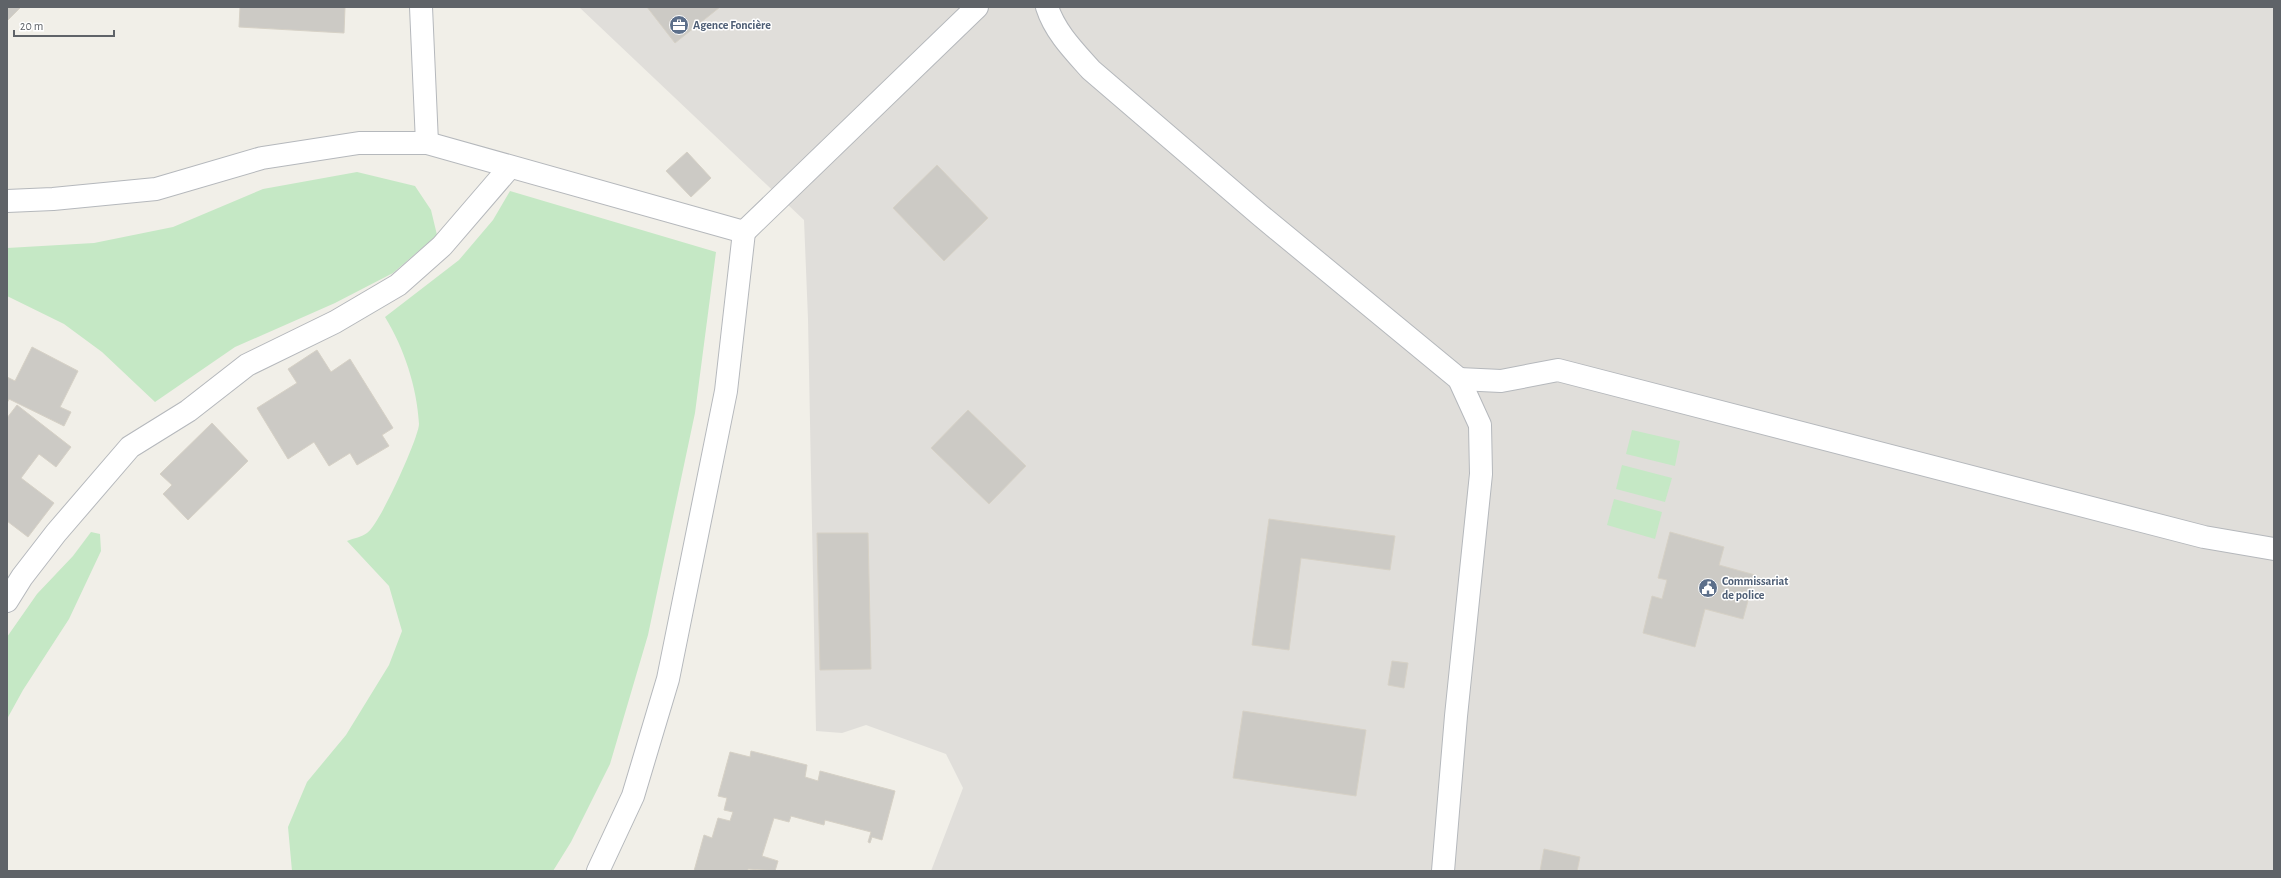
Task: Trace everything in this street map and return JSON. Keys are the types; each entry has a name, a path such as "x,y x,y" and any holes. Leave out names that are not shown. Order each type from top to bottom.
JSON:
{"street":[{"path":"421,7 427,143"},
{"path":"598,871 633,796 668,679 726,391 744,232 977,7"},
{"path":"1047,7 1049,15 1067,43 1091,70 1265,220 1459,379 1480,426 1481,474 1456,716 1443,871"},
{"path":"7,201 54,199 156,189 262,158 359,143 427,143 744,232"},
{"path":"7,601 22,577 56,533 130,447 188,412 247,365 335,322 398,285 442,246 510,167"},
{"path":"1459,379 1501,381 1558,370 2204,537 2274,549"}],"shaded area":[{"path":"579,7 2274,7 2274,871 931,871 963,788 946,754 866,725 842,733 816,731 808,319 804,220"}],"green space":[{"path":"357,172 415,186 431,210 437,235 393,273 335,303 235,347 155,402 102,352 64,324 7,296 7,248 94,243 173,227 263,189"},
{"path":"510,191 716,252 695,413 648,635 610,764 571,842 553,871 292,871 288,827 307,782 346,735 389,665 402,631 389,586 347,541 367,533 373,527 398,481 413,446 419,424 416,396 404,355 385,317 459,260 493,220"},
{"path":"1632,430 1680,441 1675,466 1626,454"},
{"path":"1622,465 1672,478 1665,502 1616,489"},
{"path":"1614,499 1662,512 1655,539 1607,525"},
{"path":"91,532 100,534 101,551 69,619 23,690 7,719 7,637 37,594 73,556"}],"building":[{"path":"7,7 21,7 7,21"},
{"path":"240,7 345,7 344,33 239,27"},
{"name":"Agence Foncière","path":"647,7 720,7 675,43"},
{"path":"687,152 711,178 691,197 666,171"},
{"path":"937,165 988,218 944,261 893,208"},
{"path":"32,347 78,371 60,407 71,412 64,426 9,399 7,403 7,377 15,381"},
{"path":"317,350 331,372 350,359 393,428 382,435 389,446 357,465 350,453 329,466 314,442 288,459 257,408 297,383 288,369"},
{"path":"17,405 71,447 56,467 39,454 21,478 54,503 28,537 7,521 7,418"},
{"path":"968,410 1026,466 989,504 931,448"},
{"path":"212,423 248,461 188,520 163,494 172,485 160,474"},
{"path":"1269,519 1395,536 1390,570 1301,558 1289,650 1252,645"},
{"name":"Commissariat de police","path":"1670,532 1724,547 1719,565 1755,575 1743,619 1705,609 1695,647 1643,633 1652,596 1662,599 1667,580 1658,578"},
{"path":"817,533 868,533 871,669 820,670"},
{"path":"1392,661 1408,663 1404,688 1388,685"},
{"path":"1243,711 1366,730 1356,796 1233,778"},
{"path":"751,751 807,765 805,777 818,781 820,771 895,791 882,840 872,837 870,843 868,842 871,832 825,820 824,825 791,816 789,822 774,818 762,856 778,861 775,871 748,869 748,871 694,871 704,835 712,838 718,818 730,821 733,812 724,810 727,798 718,796 730,752 750,757"},
{"path":"1544,849 1580,857 1577,871 1540,871"}],"place":[{"name":"Agence Foncière","path":"679,25"},
{"name":"Commissariat de police","path":"1708,588"}]}
